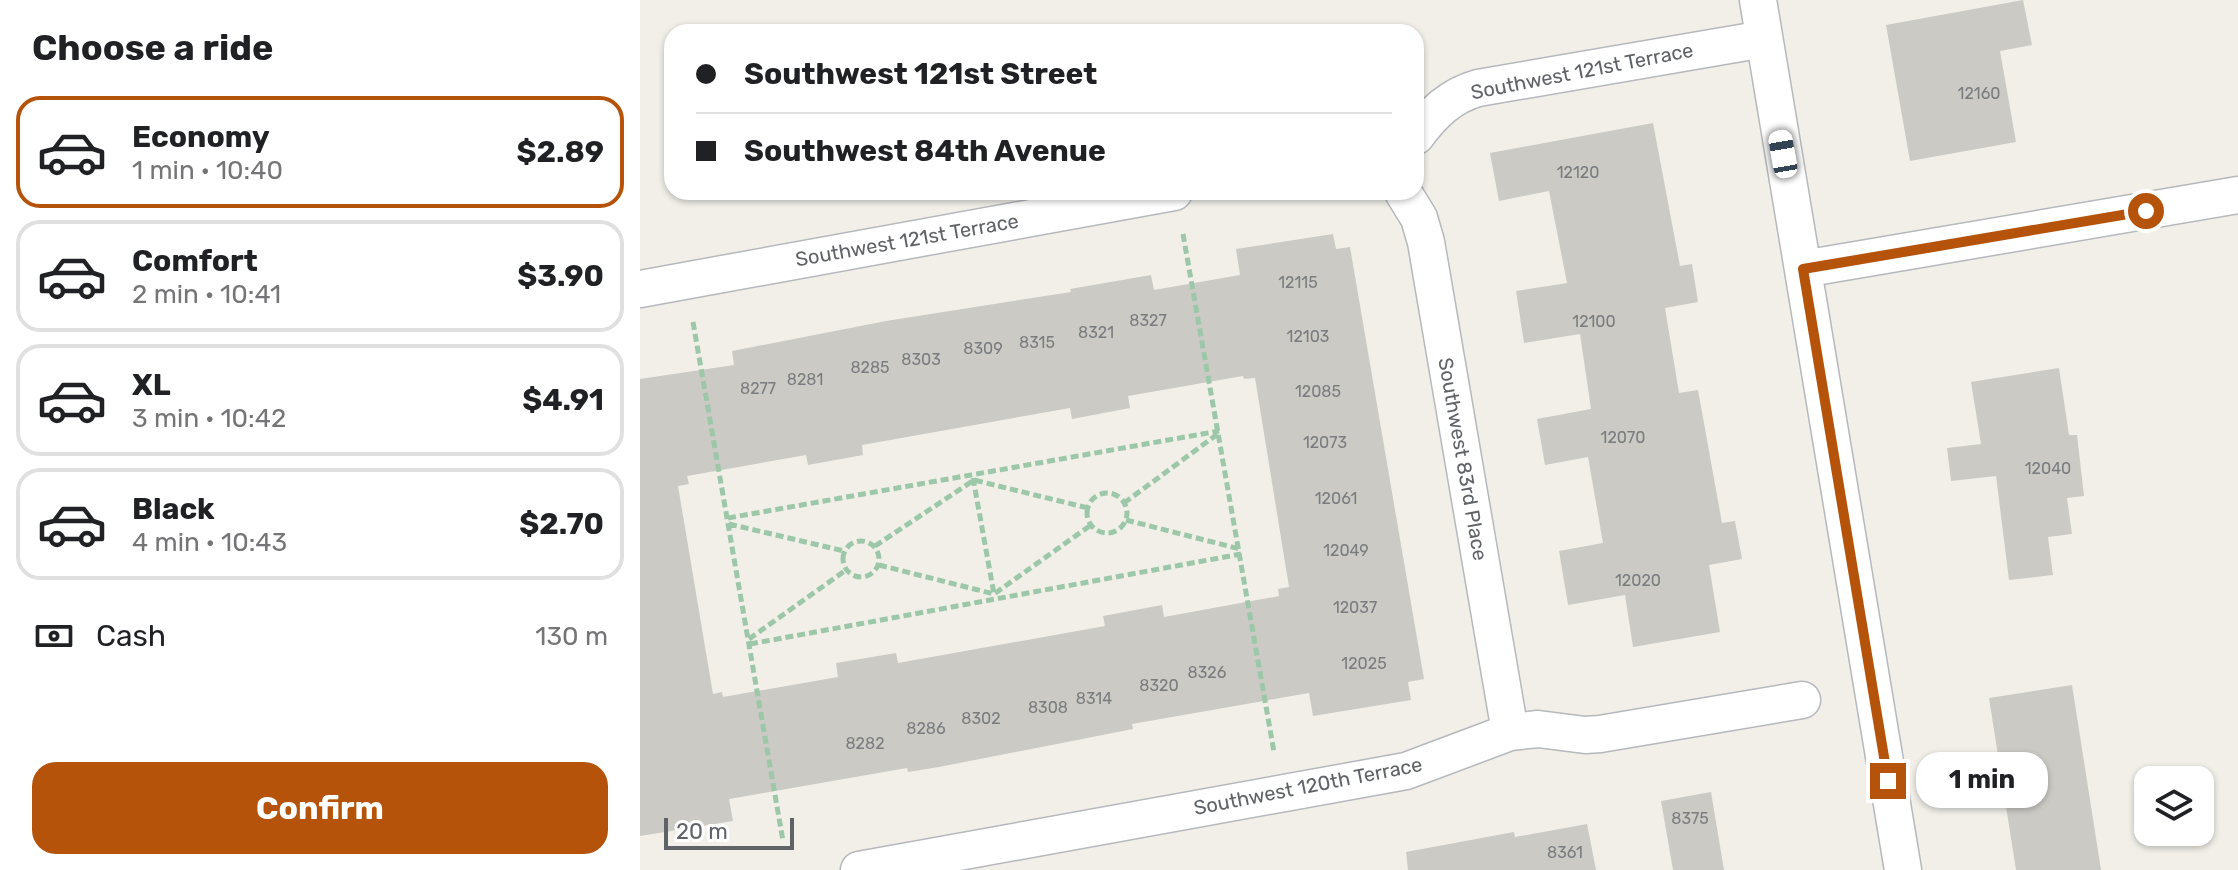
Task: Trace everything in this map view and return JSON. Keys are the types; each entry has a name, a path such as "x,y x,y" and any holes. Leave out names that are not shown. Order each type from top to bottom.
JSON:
{"street":[{"path":"1758,0 1903,870"},
{"name":"Southwest 121st Terrace","path":"1424,127 1439,109 1465,92 1635,59 1764,39"},
{"path":"1803,269 2238,195"},
{"name":"Southwest 121st Terrace","path":"640,289 1130,200"},
{"name":"Southwest 83rd Place","path":"1408,200 1419,218 1426,242 1510,732"},
{"name":"Southwest 120th Terrace","path":"859,870 1406,771 1510,732 1538,729 1600,734 1802,700"}],"path":[{"path":"1183,234 1274,752"},
{"path":"693,322 783,841"},
{"path":"729,521 1219,432"},
{"path":"1124,503 1219,432"},
{"path":"973,478 994,596"},
{"path":"875,546 973,478 1088,508"},
{"path":"1101,494 1114,495 1124,503 1126,520 1118,530 1112,533 1099,531 1091,525 1088,508 1090,502 1101,494"},
{"path":"1126,520 1240,552"},
{"path":"729,521 844,551"},
{"path":"994,596 1091,525"},
{"path":"858,541 875,546 879,565 873,574 861,578 846,570 844,551 858,541"},
{"path":"749,641 1240,552"},
{"path":"879,565 994,596"},
{"path":"749,641 846,570"}],"building":[{"path":"2023,0 2032,45 2000,51 2016,142 1910,161 1886,25"},
{"path":"1653,123 1680,266 1692,264 1698,302 1665,308 1679,393 1698,390 1722,523 1735,521 1742,559 1709,565 1720,632 1633,647 1625,595 1568,605 1559,551 1603,543 1588,457 1545,465 1537,419 1591,409 1580,334 1524,343 1516,291 1567,283 1549,191 1499,201 1490,153"},
{"path":"1333,234 1336,249 1350,247 1424,679 1408,682 1411,700 1313,716 1309,693 1132,724 1133,729 939,767 908,772 907,768 729,799 733,821 640,836 640,379 734,365 732,351 886,321 1071,292 1070,289 1151,275 1154,290 1240,275 1236,249","holes":["1243,376 1244,379 1255,378 1289,587 1278,589 1279,596 1164,617 1162,605 1103,616 1105,626 898,663 896,653 836,663 838,677 723,697 722,692 713,694 678,486 689,484 687,476 806,455 808,465 863,455 862,445 1070,408 1072,419 1130,408 1128,396"]},
{"path":"2059,368 2069,435 2077,435 2084,496 2067,498 2072,534 2048,537 2053,575 2009,580 1996,476 1951,481 1947,448 1981,444 1971,382"},
{"path":"2072,685 2101,870 2016,870 1989,698"},
{"path":"1711,792 1724,870 1673,870 1661,801"},
{"path":"1587,824 1596,870 1408,870 1406,852 1514,832 1515,837"}],"route":[{"path":"1888,781 1803,269 2146,211"}]}
